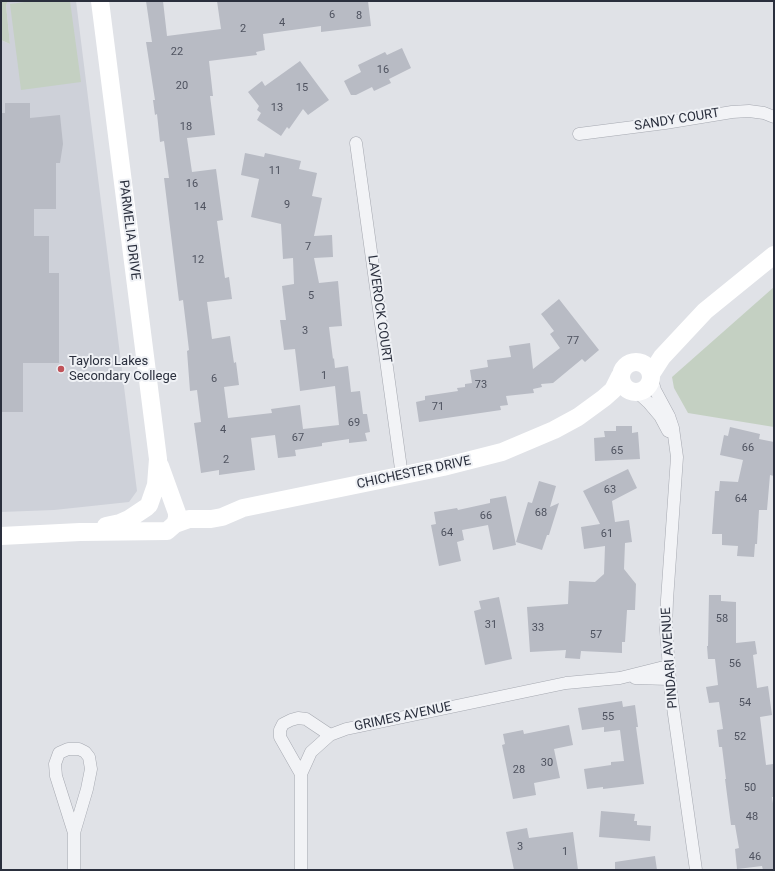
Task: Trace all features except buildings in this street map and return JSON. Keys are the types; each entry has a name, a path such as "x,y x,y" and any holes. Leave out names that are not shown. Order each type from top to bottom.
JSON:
{"street":[{"name":"PARMELIA DRIVE","path":"100,1 158,460 173,504"},
{"name":"SANDY COURT","path":"580,134 665,123 732,112 749,111 764,113 774,117"},
{"name":"LAVEROCK COURT","path":"356,143 402,476"},
{"path":"685,332 652,354 624,367 620,376 625,388 635,392 642,391 649,385 651,375 662,356 685,332 705,311 774,255"},
{"path":"633,362 642,364 649,370 651,375"},
{"name":"PINDARI AVENUE","path":"651,375 655,390 669,416 673,428 677,457 666,630 669,679 696,870"},
{"name":"CHICHESTER DRIVE","path":"578,417 613,390 620,376"},
{"name":"CHICHESTER DRIVE","path":"173,504 197,508 243,508 443,467 502,452 554,430 578,417 614,403 635,392"},
{"name":"PINDARI AVENUE","path":"635,392 649,403 660,416 675,445"},
{"name":"PARMELIA DRIVE","path":"148,506 156,485 158,460"},
{"path":"1,536 80,532 167,532 175,524 177,513 173,504 162,500 157,500 138,514 120,523 80,532"},
{"path":"148,506 145,513 145,519 152,530 158,532"},
{"name":"CHICHESTER DRIVE","path":"175,524 189,519 206,520 222,517 243,508"},
{"name":"GRIMES AVENUE","path":"620,678 668,666"},
{"name":"GRIMES AVENUE","path":"301,870 301,774 311,752 330,735 346,729 566,683 620,678 669,679"},
{"path":"301,774 280,737 280,730 283,724 298,718 306,719 330,735"},
{"path":"74,833 56,776 55,764 59,753 68,749 78,749 85,752 89,757 91,769 87,789 74,833 74,870"}],"shaded area":[{"name":"Taylors Lakes Secondary College","path":"8,1 76,1 137,491 129,502 54,510 1,512 1,40 10,44 6,5"}],"green space":[{"path":"1,1 8,1 6,5 10,44 1,40"},
{"path":"32,1 70,1 81,82 21,90 10,4"},
{"path":"774,287 774,427 688,413 674,388 672,377"}],"place":[{"name":"Taylors Lakes Secondary College","path":"61,369"}]}
